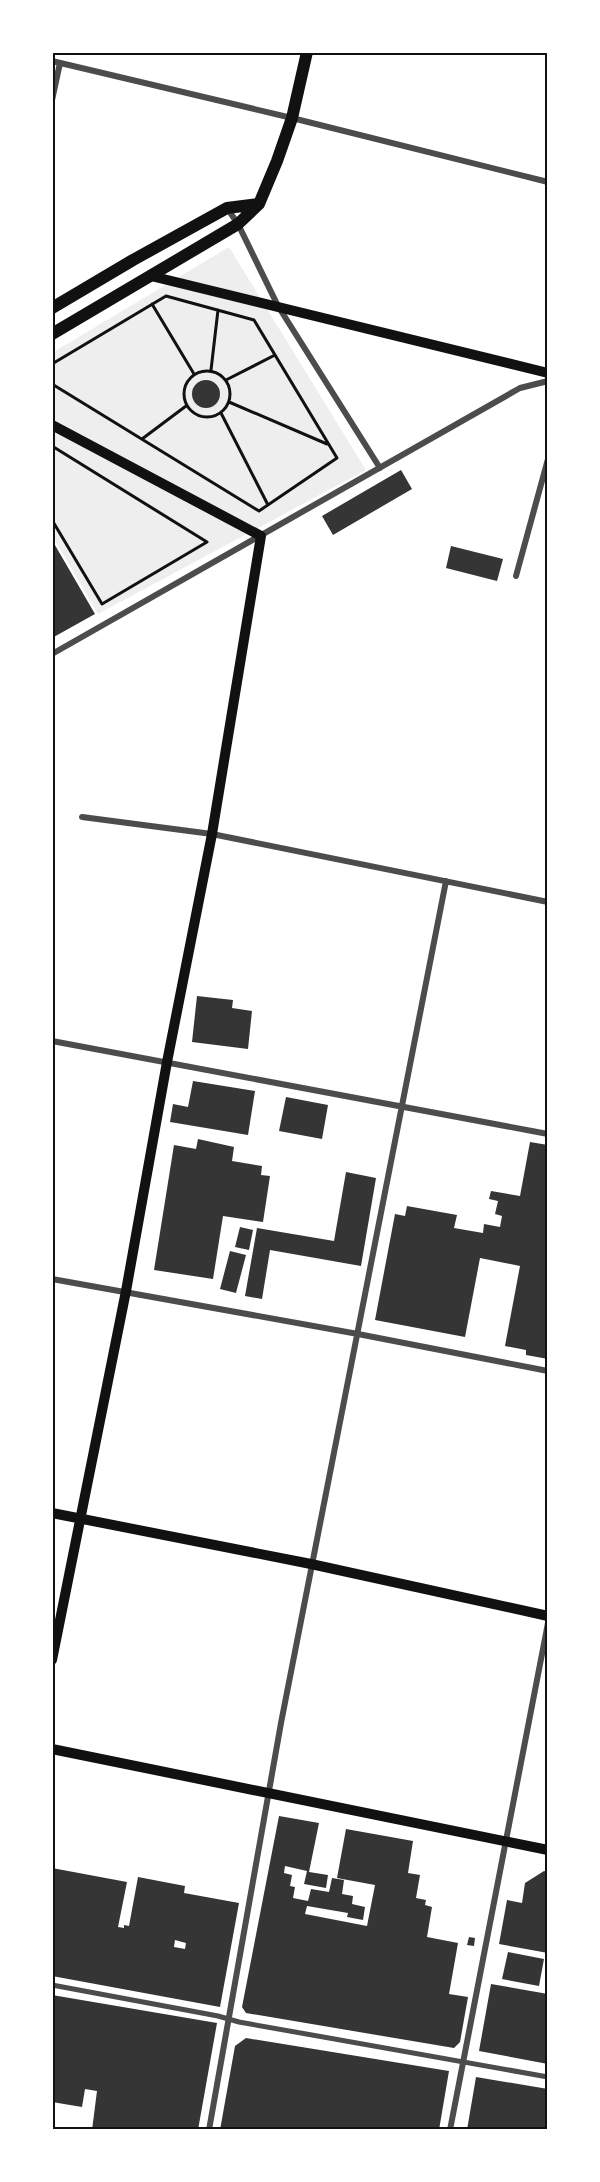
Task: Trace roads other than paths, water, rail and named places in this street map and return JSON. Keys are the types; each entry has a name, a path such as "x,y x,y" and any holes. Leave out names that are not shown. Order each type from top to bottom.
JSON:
{"main road":[{"path":"52,334 238,224 259,204 292,118 308,52"},
{"path":"52,308 227,208 259,204"},
{"path":"151,276 548,373"},
{"path":"52,425 261,536 212,834 167,1062 126,1291 52,1660"},
{"path":"52,1513 311,1564 548,1616"},
{"path":"52,1749 548,1850"}],"street":[{"path":"52,61 548,182"},
{"path":"52,100 60,63"},
{"path":"227,208 238,224 278,306 380,468"},
{"path":"52,654 520,388 548,381"},
{"path":"516,576 548,459"},
{"path":"82,817 212,834 548,902"},
{"path":"209,2130 267,1794 446,881"},
{"path":"52,1041 548,1134"},
{"path":"52,1279 548,1371"},
{"path":"450,2130 548,1623"},
{"path":"52,1985 548,2077"}]}
